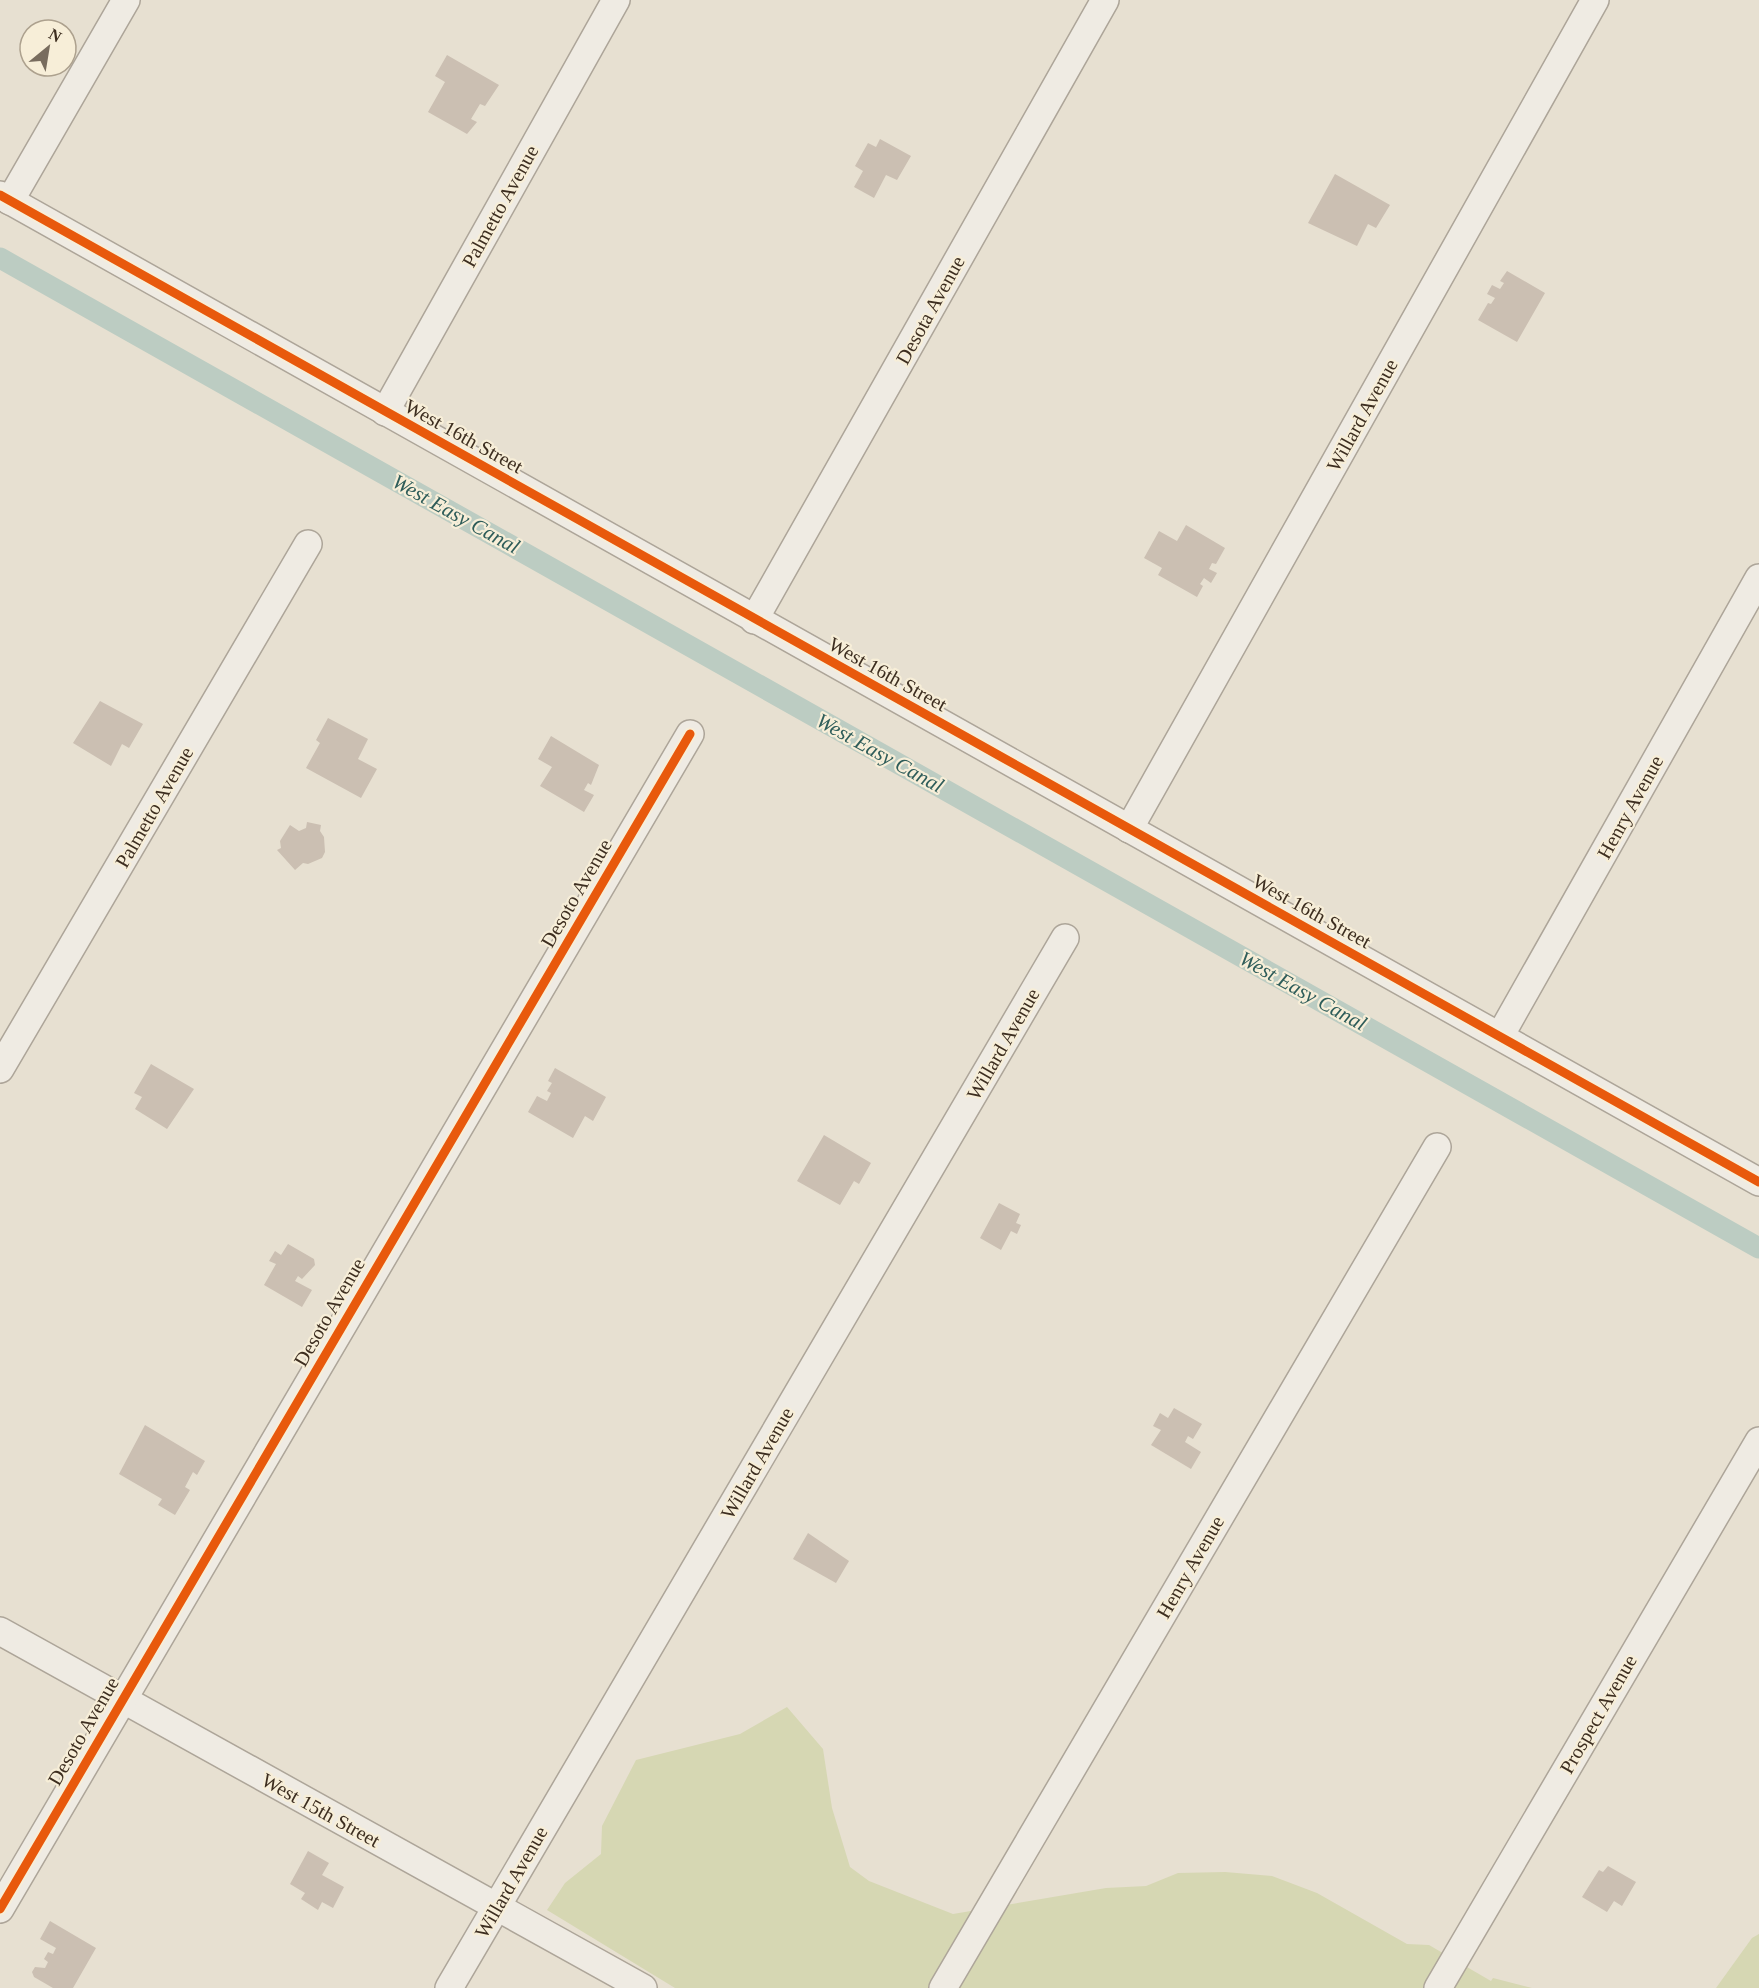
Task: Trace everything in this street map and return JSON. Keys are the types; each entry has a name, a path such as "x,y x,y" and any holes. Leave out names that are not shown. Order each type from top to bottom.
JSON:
{"street":[{"path":"5,198 126,0"},
{"name":"Palmetto Avenue","path":"385,412 616,0"},
{"name":"Desota Avenue","path":"754,620 1105,0"},
{"name":"Willard Avenue","path":"1129,829 1595,0"},
{"name":"West 16th Street","path":"5,198 1759,1182"},
{"name":"Palmetto Avenue","path":"0,1069 309,544"},
{"name":"Henry Avenue","path":"1500,1036 1759,578"},
{"name":"Desoto Avenue","path":"0,1909 690,734"},
{"name":"Willard Avenue","path":"449,1988 1065,938"},
{"name":"Henry Avenue","path":"943,1988 1437,1147"},
{"name":"Prospect Avenue","path":"1437,1988 1759,1441"},
{"name":"West 15th Street","path":"0,1631 643,1988"}],"green space":[{"path":"787,1707 823,1749 832,1808 850,1867 869,1881 953,1914 1106,1888 1146,1886 1178,1873 1225,1872 1272,1876 1317,1893 1407,1944 1429,1945 1491,1981 1493,1978 1532,1988 675,1988 547,1910 565,1883 601,1854 602,1826 636,1760 740,1734"},
{"path":"1759,1934 1759,1988 1716,1988 1752,1938"}],"building":[{"path":"447,55 499,85 485,106 480,104 471,119 477,122 467,134 428,112 445,82 435,76"},
{"path":"880,139 911,156 897,180 886,175 874,198 854,187 863,171 855,166 868,143 876,147"},
{"path":"1335,174 1390,205 1376,228 1368,224 1357,246 1308,223"},
{"path":"1507,271 1545,293 1517,342 1478,320 1488,303 1491,304 1495,298 1487,294 1492,285 1500,289 1504,283 1500,281"},
{"path":"1186,525 1225,548 1216,564 1212,563 1209,569 1217,573 1211,583 1204,578 1200,584 1203,586 1197,597 1158,575 1162,568 1144,558 1159,531 1177,541"},
{"path":"100,701 143,724 129,748 122,744 111,766 73,743"},
{"path":"328,718 368,739 358,759 377,769 361,798 306,768 320,743 316,740"},
{"path":"551,736 599,765 591,785 588,783 584,790 594,795 584,812 540,786 552,767 538,759"},
{"path":"307,822 321,825 320,831 324,837 325,852 322,858 308,864 303,863 295,870 277,850 281,848 280,841 290,825 299,831 306,828"},
{"path":"151,1064 194,1089 167,1129 135,1109 142,1097 134,1093"},
{"path":"555,1068 606,1097 593,1121 585,1116 573,1138 528,1112 537,1096 547,1101 551,1093 547,1091 552,1083 548,1081"},
{"path":"824,1135 871,1163 859,1184 854,1181 840,1205 797,1181"},
{"path":"999,1203 1020,1214 1016,1223 1021,1225 1017,1234 1011,1231 1001,1250 980,1238"},
{"path":"288,1244 314,1259 315,1265 302,1279 298,1276 295,1281 312,1290 302,1307 264,1285 276,1264 269,1261 275,1251 281,1255"},
{"path":"1174,1408 1202,1424 1193,1439 1188,1436 1185,1442 1201,1452 1191,1469 1151,1445 1161,1430 1153,1426 1160,1413 1168,1418"},
{"path":"145,1425 205,1461 197,1475 193,1472 185,1487 190,1490 175,1515 158,1505 162,1499 119,1474"},
{"path":"808,1533 849,1561 836,1583 793,1559"},
{"path":"308,1851 329,1863 322,1875 344,1887 333,1908 322,1902 318,1910 301,1899 305,1893 290,1884"},
{"path":"1608,1866 1636,1882 1622,1906 1614,1901 1607,1912 1582,1897 1599,1870 1603,1872"},
{"path":"50,1921 96,1948 73,1988 53,1988 34,1977 32,1972 35,1967 45,1968 48,1962 44,1959 48,1952 53,1954 56,1948 40,1939"}],"waterway":[{"name":"West Easy Canal","path":"0,258 1759,1248"}],"cycle path":[{"path":"0,195 1759,1182"},
{"path":"0,1909 690,734"}]}
